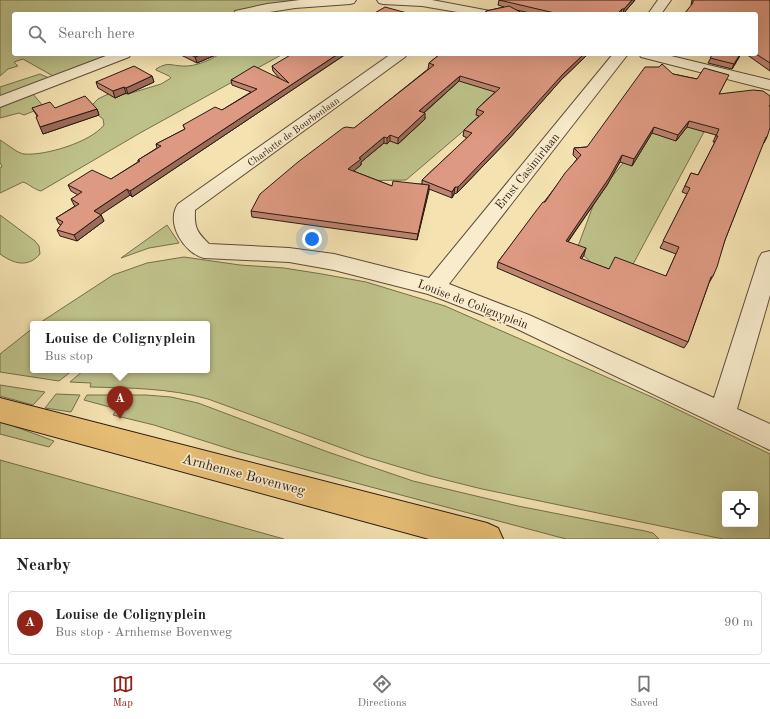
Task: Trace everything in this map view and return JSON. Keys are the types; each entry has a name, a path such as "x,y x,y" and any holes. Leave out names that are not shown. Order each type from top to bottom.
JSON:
{"main road":[{"name":"Arnhemse Bovenweg","path":"0,410 487,539"}],"street":[{"path":"249,12 313,2 350,0"},
{"path":"383,0 419,1 459,11 475,0"},
{"path":"656,12 666,0"},
{"path":"0,102 119,56"},
{"name":"Charlotte de Bourbonlaan","path":"185,208 397,56"},
{"name":"Ernst Casimirlaan","path":"434,287 619,56"},
{"path":"654,56 770,85"},
{"name":"Louise de Colignyplein","path":"185,208 184,225 191,239 204,251 290,255 334,262 434,287 521,321 770,437"},
{"path":"722,414 770,258"}],"green space":[{"path":"0,0 319,0 238,12 12,12 12,56 106,56 53,76 23,59 14,62 18,66 8,69 0,76"},
{"path":"216,56 279,56 140,133 41,191 23,182 0,193 0,168 2,167 0,162 0,140 24,154 44,153 67,147 89,137 104,125 103,119 89,108 98,99 112,93 128,94 161,84 171,78 156,70 164,65 170,64 188,66 207,61"},
{"path":"486,56 549,58 406,180 336,181"},
{"path":"40,74 49,78 0,96 0,87"},
{"path":"32,93 44,107 24,115 19,113 0,118 0,105"},
{"path":"667,117 704,132 624,281 600,271 577,249 597,195 642,140"},
{"path":"0,215 35,241 39,246 40,254 31,261 21,263 10,260 0,254"},
{"path":"167,225 179,243 149,248 121,258"},
{"path":"184,257 240,265 284,268 366,282 445,306 654,398 770,454 770,539 723,539 482,489 430,476 366,457 208,399 193,395 135,388 90,387 91,383 70,382 80,373 210,373 210,321 43,321 113,275 147,263"},
{"path":"30,330 30,373 69,373 59,381 0,372 0,354"},
{"path":"0,385 45,392 33,405 0,396"},
{"path":"56,394 80,395 71,412 45,408"},
{"path":"87,395 146,395 171,397 198,403 328,452 413,481 518,506 645,531 653,533 659,539 566,539 236,451 154,425 113,415 117,409 84,400"},
{"path":"0,421 54,441 49,447 0,434"},
{"path":"0,460 284,539 0,539"}],"building":[{"path":"499,0 632,0 619,12 550,12"},
{"path":"693,0 770,0 770,63 758,55 758,12 686,12 693,3"},
{"path":"509,6 520,12 486,12"},
{"path":"385,7 403,12 376,12"},
{"path":"289,56 335,56 130,191 127,189 94,211 101,215 74,235 57,230 63,222 56,218 79,204 71,199 82,192 68,185 92,170 111,179 161,146 156,144 185,129 183,125 215,107 222,110 257,89 231,80 254,66 289,83 272,66"},
{"path":"438,56 582,56 563,74 509,134 458,187 455,187 452,192 422,180 472,133 464,130 484,112 477,109 500,88 460,76 419,111 425,113 398,138 390,135 387,138 384,137 348,169 392,186 393,181 429,185 418,234 251,211 260,194 298,162 343,128 354,128 434,65 429,63"},
{"path":"712,56 739,56 734,64 710,58"},
{"path":"662,64 673,74 697,79 704,68 729,75 719,94 753,90 763,91 770,96 770,128 767,137 725,240 717,267 713,276 711,277 688,342 498,262 543,202 545,202 565,173 581,155 574,148 587,147 645,67 659,67","holes":["689,121 719,129 716,136 718,136 698,175 691,173 685,186 690,188 663,241 679,247 666,276 615,257 609,269 580,258 586,248 566,241 609,178 622,155 634,159 654,127 678,135"]},
{"path":"134,66 152,76 126,88 124,87 113,91 96,82"},
{"path":"85,96 97,109 40,127 36,117 38,116 32,108 50,102 55,108"}],"place":[{"name":"Louise de Colignyplein","path":"120,419"}]}
